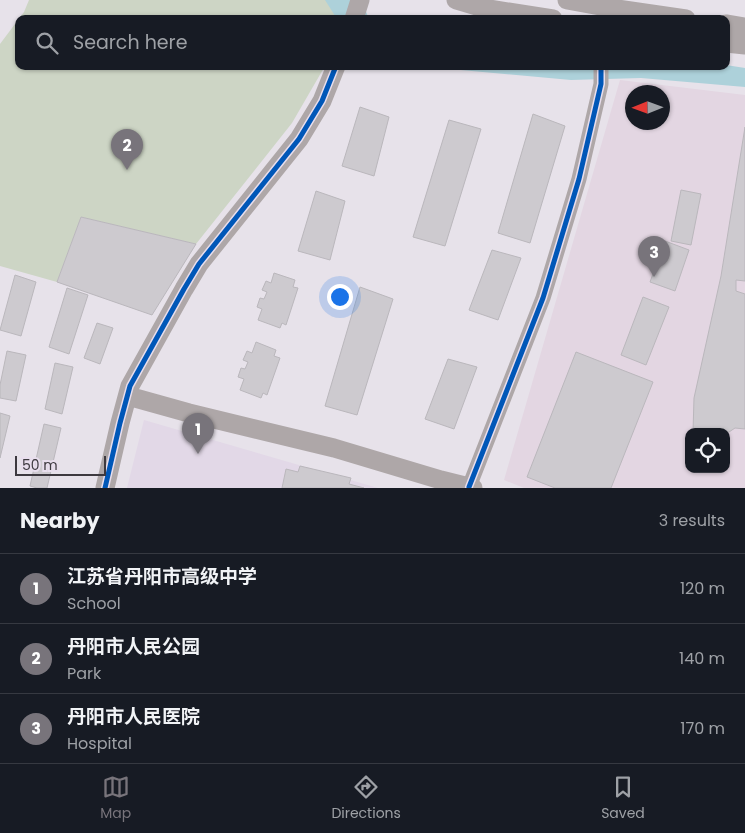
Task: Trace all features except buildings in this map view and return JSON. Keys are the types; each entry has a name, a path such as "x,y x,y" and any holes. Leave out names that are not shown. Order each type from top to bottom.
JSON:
{"street":[{"path":"355,15 360,0"},
{"path":"456,0 484,8 527,15"},
{"path":"567,0 610,9 656,15"},
{"path":"730,25 745,27"},
{"path":"730,43 745,45"},
{"path":"105,488 130,386 199,264 300,139 322,101 334,70"},
{"path":"128,396 189,413 334,448 471,487 543,298 579,179 601,84 601,70"}],"shaded area":[{"path":"620,80 662,85 625,85 625,130 670,130 670,86 745,95 745,488 524,488 504,480"},
{"path":"144,420 378,488 127,488"}],"green space":[{"path":"29,0 343,0 338,15 22,15"},
{"path":"15,24 15,70 323,70 292,123 196,244 81,217 57,282 0,266 0,44"}],"water":[{"path":"325,0 356,0 363,4 367,15 334,15"},
{"path":"730,66 745,68 745,87 641,78 571,80 461,70 730,70"}],"cycle path":[{"path":"105,488 130,386 199,264 299,139 322,101 334,70"},
{"path":"469,487 543,298 579,179 601,84 601,70"}],"place":[{"name":"丹阳市人民公园","path":"127,170"},
{"name":"丹阳市人民医院","path":"654,277"},
{"name":"江苏省丹阳市高级中学","path":"198,454"}]}
